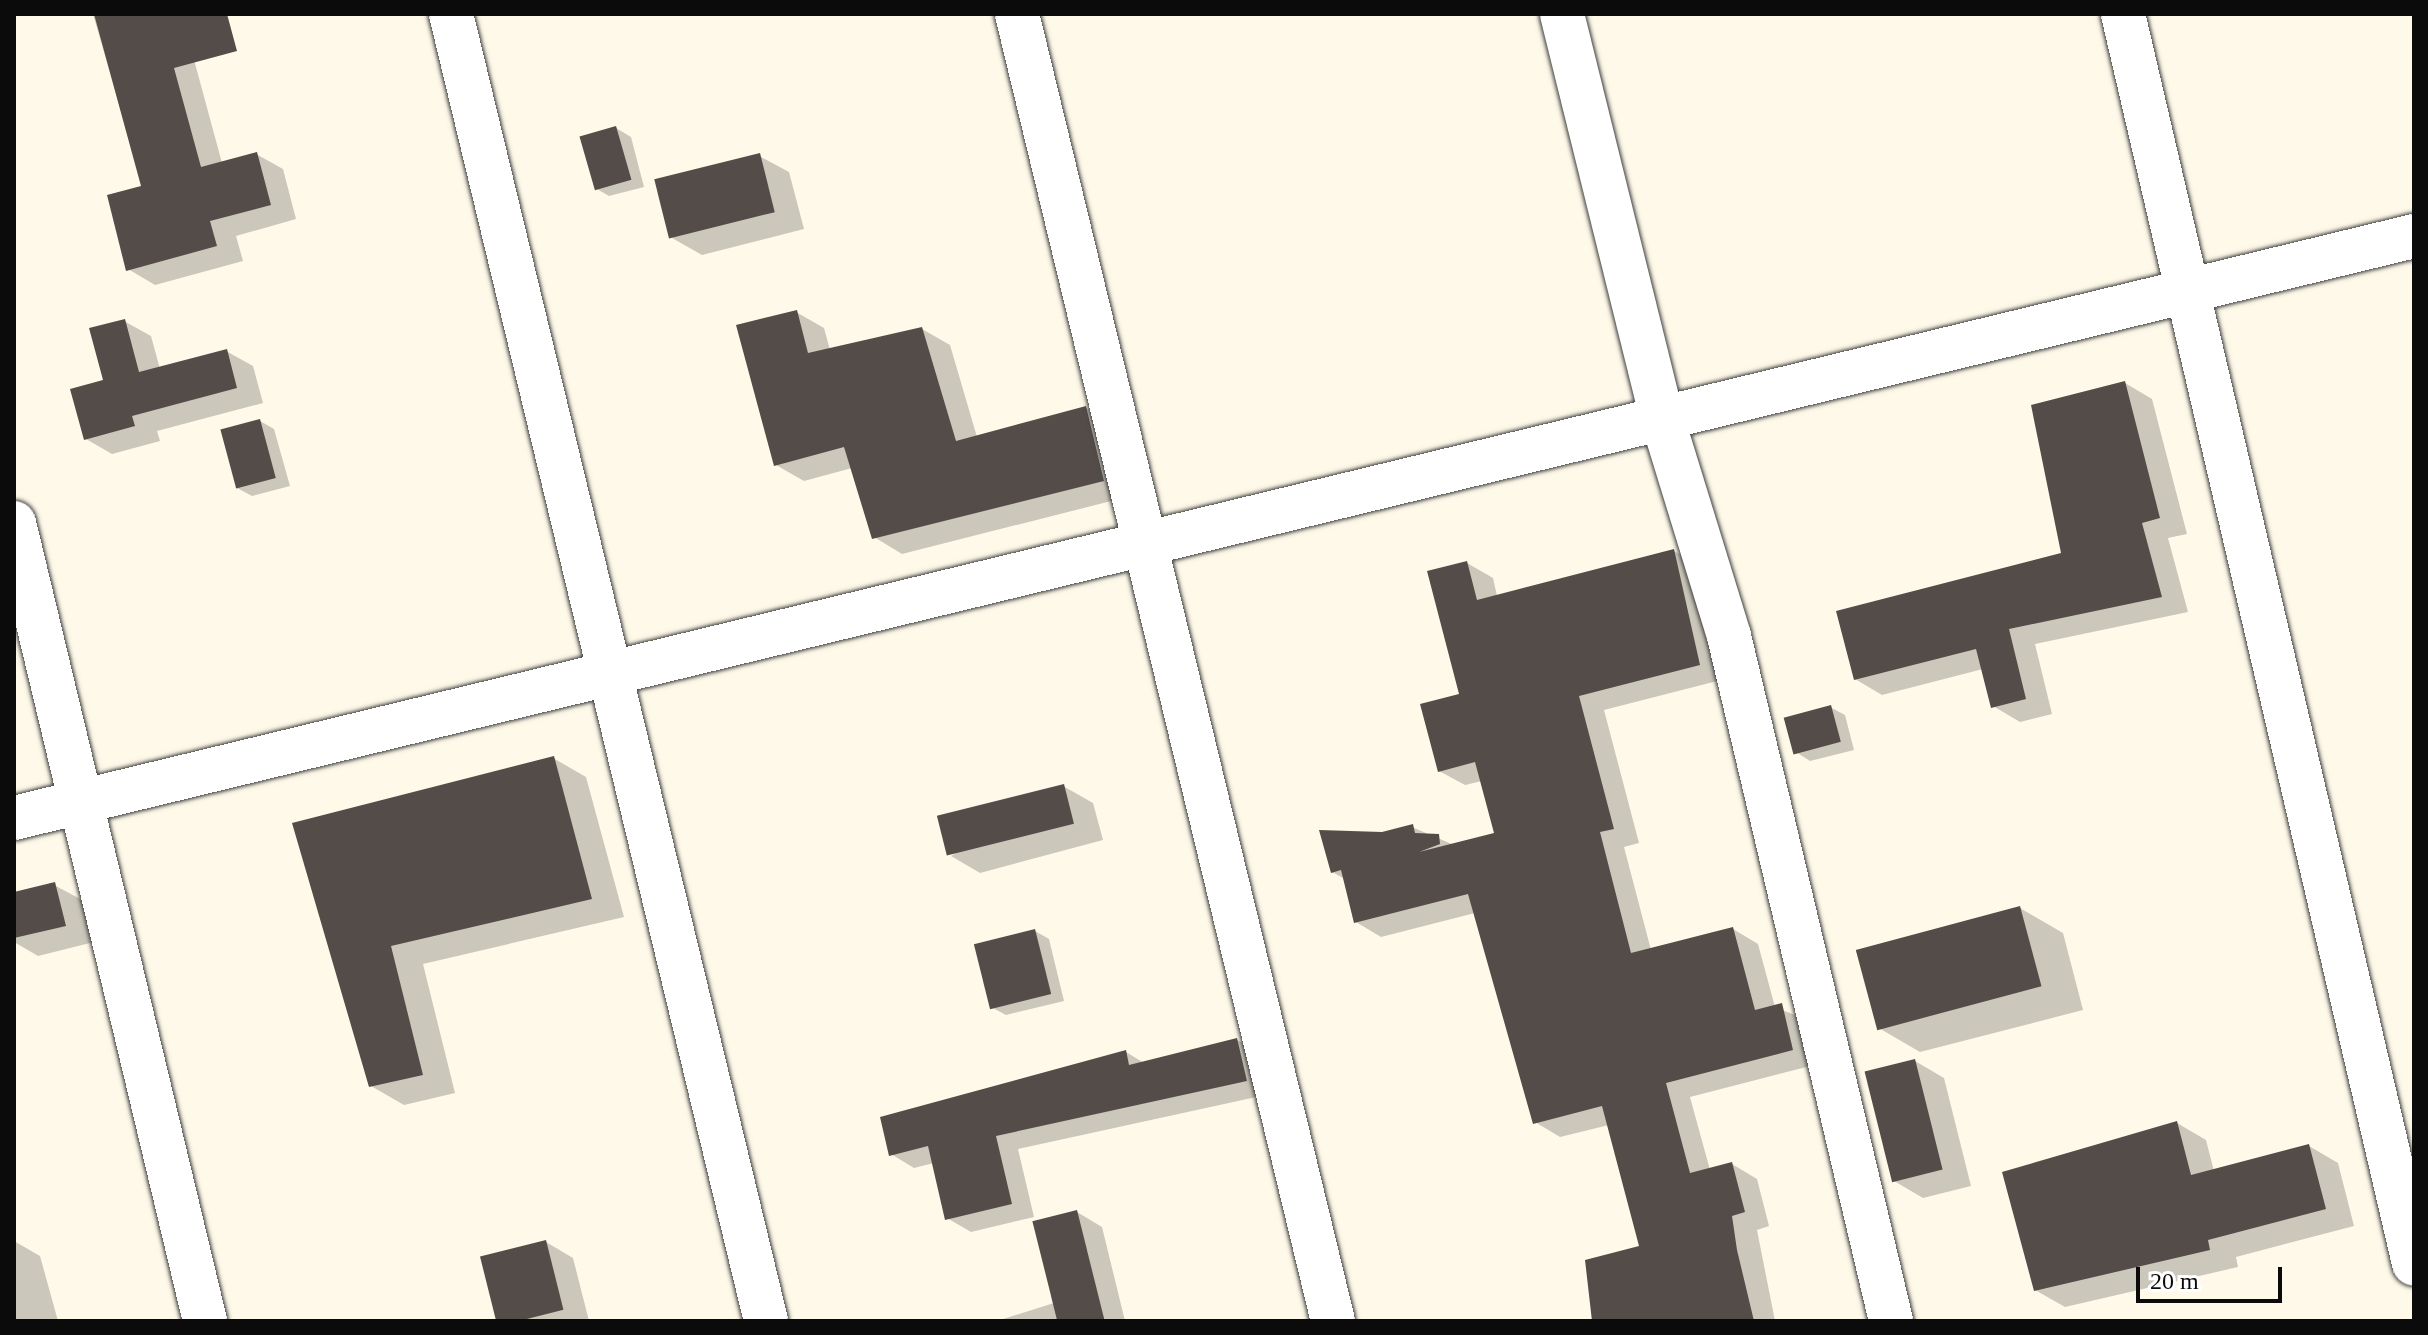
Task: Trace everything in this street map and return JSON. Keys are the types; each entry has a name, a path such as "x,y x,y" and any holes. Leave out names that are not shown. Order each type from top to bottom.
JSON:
{"street":[{"path":"451,14 766,1321"},
{"path":"1017,14 1333,1321"},
{"path":"1562,14 1662,418 1729,636 1891,1321"},
{"path":"2123,14 2190,290 2414,1264"},
{"path":"14,818 2414,236"},
{"path":"14,523 205,1321"}],"building":[{"path":"94,14 227,14 237,51 174,68 201,167 257,152 271,205 210,221 217,246 126,271 107,195 141,186"},
{"path":"616,126 631,180 595,190 579,136"},
{"path":"760,153 775,212 669,239 654,179"},
{"path":"797,310 808,353 922,327 956,441 1086,406 1104,481 872,539 844,447 774,466 736,325"},
{"path":"125,319 139,372 227,349 237,388 132,416 135,426 84,440 70,389 103,380 89,328"},
{"path":"2125,381 2160,518 2142,523 2162,597 2009,629 2026,699 1991,708 1976,649 1854,680 1836,611 2061,553 2031,405"},
{"path":"260,419 276,478 236,489 220,430"},
{"path":"1674,549 1700,665 1579,696 1614,829 1600,832 1631,953 1733,927 1755,1010 1782,1003 1793,1050 1666,1083 1690,1173 1732,1162 1745,1212 1732,1216 1754,1321 1592,1321 1585,1260 1639,1246 1602,1106 1533,1124 1468,894 1354,923 1341,870 1331,873 1319,830 1382,832 1413,824 1415,833 1439,834 1440,844 1419,852 1494,833 1475,762 1438,772 1420,704 1459,694 1427,571 1467,561 1477,600"},
{"path":"1831,705 1841,742 1794,754 1784,718"},
{"path":"554,756 592,899 391,946 423,1075 369,1087 292,823"},
{"path":"1064,784 1074,824 947,855 937,816"},
{"path":"55,882 66,926 14,938 14,892"},
{"path":"2020,906 2041,986 1877,1030 1856,950"},
{"path":"1035,929 1051,994 990,1009 974,944"},
{"path":"1237,1038 1247,1081 996,1136 1012,1204 945,1220 928,1146 889,1156 880,1117 1126,1050 1129,1065"},
{"path":"1915,1059 1943,1170 1892,1182 1865,1072"},
{"path":"2177,1121 2191,1175 2309,1144 2326,1209 2208,1240 2210,1250 2034,1291 2002,1172"},
{"path":"1077,1210 1105,1321 1057,1321 1032,1221"},
{"path":"546,1240 563,1310 519,1321 496,1321 480,1256"}]}
